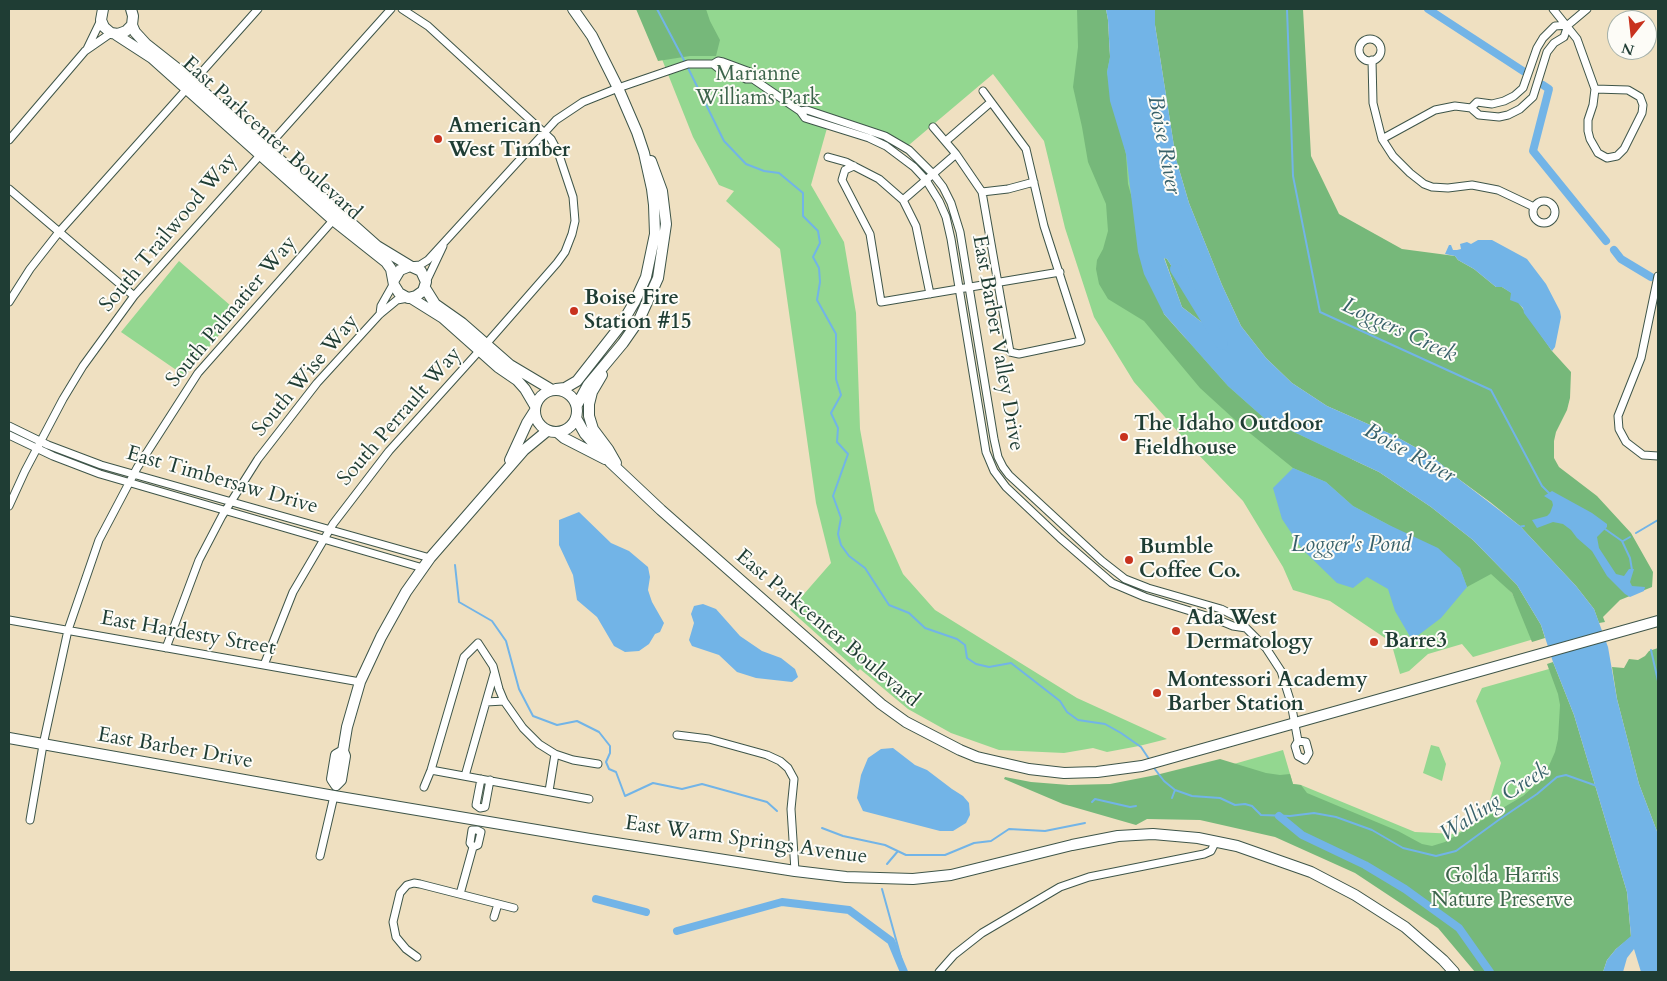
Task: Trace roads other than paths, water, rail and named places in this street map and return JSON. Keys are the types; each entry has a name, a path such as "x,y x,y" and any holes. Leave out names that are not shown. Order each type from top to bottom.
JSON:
{"street":[{"path":"9,302 30,269 60,232 258,9"},
{"name":"South Trailwood Way","path":"9,506 39,445 83,366 134,296 390,9"},
{"name":"South Perrault Way","path":"264,665 293,592 324,538 389,451 557,263 565,252 572,234 575,209 573,197 558,152 551,139 428,26 402,9"},
{"path":"505,472 541,395 573,384 583,375 621,325 646,277 654,241 654,205 644,153 637,132 592,36 573,9"},
{"path":"1553,9 1568,25 1581,47 1595,88 1593,105 1588,120 1590,139 1598,154 1607,158 1617,156 1624,150 1642,113 1643,105 1640,97 1628,90 1595,88"},
{"path":"1382,139 1435,110 1455,106 1471,108 1479,115 1499,117 1508,116 1520,109 1533,97 1547,52 1554,43 1564,37 1568,25 1587,9"},
{"path":"87,49 101,13"},
{"name":"East Parkcenter Boulevard","path":"101,13 104,27 152,58 190,86"},
{"path":"9,140 87,49 113,33 126,31 133,15"},
{"name":"East Parkcenter Boulevard","path":"133,15 140,39 386,262 391,269 394,282"},
{"path":"1471,108 1477,102 1492,104 1514,96 1523,88 1537,48 1543,38 1555,26 1568,25"},
{"path":"1372,60 1373,102 1382,139 1393,156 1424,184 1440,188 1472,185 1498,190 1534,207"},
{"name":"East Barber Valley Drive","path":"618,88 688,64 713,64 718,68 732,71 746,79 754,79 800,111 805,118 869,138 886,146 914,167 926,180 946,217 960,289 986,452 994,471 1006,487 1060,538 1112,583 1145,597 1216,618 1233,626 1246,628"},
{"path":"576,405 569,394 554,389 510,365 443,318 399,294 394,282 400,270 420,265 428,260 556,120 583,102 618,88"},
{"path":"934,127 956,154 982,192 1010,352 1019,354 1081,341 1044,226 1026,149 983,91"},
{"path":"946,141 991,102"},
{"name":"East Barber Valley Drive","path":"800,111 807,110 886,136 909,150 933,174 943,187 951,203 960,232 994,439 998,457 1003,467 1009,475 1102,561 1125,579 1148,588 1220,609 1239,618 1266,648 1281,671 1291,703 1298,741"},
{"path":"320,856 335,790 332,779 336,755 342,751 360,682 381,637 406,592 430,558 529,444 552,432 569,428 576,418 576,405 588,385 636,325 647,304 658,278 666,224 662,191 647,150 637,132"},
{"path":"903,200 956,154"},
{"path":"828,157 854,166 878,179 903,200 916,226 930,294"},
{"path":"854,166 846,170 842,180 870,234 881,302 1060,272"},
{"path":"982,192 1008,189 1034,182"},
{"path":"9,189 134,296"},
{"name":"East Parkcenter Boulevard","path":"336,216 382,250 410,266"},
{"name":"South Palmatier Way","path":"30,820 43,744 68,630 99,540 133,475 198,373 336,216"},
{"path":"409,298 420,294 444,243"},
{"path":"410,266 421,271 425,285 435,304 462,323 525,389 538,423 552,432"},
{"path":"1658,276 1641,358 1618,416 1619,429 1626,442 1643,454 1658,456"},
{"name":"South Wise Way","path":"380,314 394,282"},
{"name":"South Wise Way","path":"166,648 199,560 226,510 258,460 308,393 380,314 397,300 409,298"},
{"path":"612,355 592,392 589,410 593,429 608,449 621,472"},
{"name":"East Parkcenter Boulevard","path":"576,418 585,434 610,462 661,510 881,704 921,731 976,757 1029,769 1064,773 1097,772 1128,768 1174,758 1623,629 1658,621"},
{"name":"East Timbersaw Drive","path":"9,426 39,445 100,474 423,568"},
{"name":"East Parkcenter Boulevard","path":"552,432 610,462"},
{"name":"East Timbersaw Drive","path":"9,435 100,466 430,558"},
{"name":"East Hardesty Street","path":"9,620 360,682"},
{"path":"424,787 431,770 464,657 478,643 493,666 504,701 523,728 539,744 555,754 573,760 598,764"},
{"path":"465,776 495,672"},
{"path":"486,702 504,701"},
{"path":"677,735 709,739 757,753 780,761 788,768 794,779 792,809 795,871"},
{"name":"East Barber Drive","path":"9,738 335,790"},
{"path":"549,791 555,754"},
{"path":"431,770 589,799"},
{"path":"480,808 476,805 481,779"},
{"path":"480,808 485,807 490,780"},
{"name":"East Warm Springs Avenue","path":"335,790 478,824 846,877 913,879 951,875 1080,843 1118,836 1178,835 1216,841 1237,846 1311,872 1355,895 1405,927 1454,972"},
{"path":"460,894 473,847 470,843 472,830 478,824 480,808"},
{"path":"939,972 954,955 982,933 1060,887 1104,873 1204,854 1210,851 1216,841"},
{"path":"417,957 406,949 396,937 393,922 400,893 406,885 420,884 514,908"},
{"path":"494,917 498,904"}],"water":[{"path":"1106,9 1155,9 1155,25 1176,159 1189,203 1222,285 1241,326 1266,358 1292,383 1327,406 1393,435 1433,457 1520,526 1576,586 1594,609 1608,647 1617,699 1639,784 1658,834 1658,972 1641,972 1634,949 1627,958 1623,972 1603,972 1607,960 1631,936 1627,892 1574,715 1541,625 1517,585 1473,540 1431,507 1379,472 1264,418 1228,386 1164,314 1144,274 1138,252 1126,154 1110,101 1107,72 1110,57","holes":["1164,258 1167,259 1208,312 1215,330 1212,330 1182,307"]},
{"path":"1478,240 1492,240 1527,259 1546,284 1560,311 1561,317 1555,347 1552,351 1524,313 1523,308 1518,303 1510,300 1511,293 1502,287 1496,287 1455,256 1445,254 1449,245 1451,245 1453,250 1457,250 1461,249 1460,244 1467,242 1471,244"},
{"name":"Logger's Pond","path":"1293,468 1326,482 1353,506 1438,548 1460,568 1467,587 1441,618 1412,640 1395,611 1388,589 1367,577 1353,588 1337,583 1302,549 1282,519 1273,488"},
{"path":"1552,491 1592,513 1607,524 1607,527 1597,537 1599,548 1616,574 1624,576 1629,569 1634,569 1630,582 1632,586 1645,587 1644,591 1630,597 1625,594 1607,576 1592,551 1563,524 1553,522 1537,528 1532,520 1547,516 1550,513 1553,505 1552,501 1544,496"},
{"path":"579,512 611,543 629,551 648,567 650,577 648,590 652,602 664,623 660,632 655,634 649,644 639,651 625,652 614,646 597,617 577,600 573,575 559,545 559,520"},
{"path":"703,604 716,609 740,636 762,651 781,658 795,669 798,677 792,682 756,678 737,672 719,655 692,646 689,640 694,623 691,614 694,606"},
{"path":"893,748 915,765 927,770 963,796 969,803 970,815 966,823 953,831 940,831 863,811 857,798 861,775 868,758 881,749"}],"waterway":[{"name":"Walling Creek","path":"657,9 685,62"},
{"name":"Loggers Creek","path":"1287,9 1293,176 1320,312 1491,390 1542,486 1549,493"},
{"path":"1428,9 1523,71"},
{"name":"Walling Creek","path":"687,66 724,141 746,164 764,171 779,173 803,193 803,216 818,231 820,243 813,257 819,268 820,282 817,300 836,334 836,379 841,395 831,413 838,428 837,442 848,454 833,496 841,518 838,534 841,545 849,556 865,568 889,605 909,613 925,628 957,639 965,645 967,658 976,664 989,667 1011,663 1060,701 1067,712 1078,720 1105,724 1141,747 1149,759"},
{"path":"1543,85 1549,89 1533,151 1606,241"},
{"path":"1614,250 1621,259 1651,277"},
{"name":"Boise River","path":"1176,269 1222,344"},
{"path":"1636,533 1658,520"},
{"path":"1518,527 1524,526"},
{"name":"Loggers Creek","path":"1605,529 1622,541 1630,558 1632,570"},
{"path":"1623,541 1630,537"},
{"path":"455,565 459,602 492,621 506,641 519,689 533,716 557,725 577,721 599,732 610,746 610,753 606,762 609,769 616,772 625,796 653,783 682,789 702,784 767,802 777,811"},
{"name":"Loggers Creek","path":"1651,650 1658,681"},
{"name":"Walling Creek","path":"1154,768 1164,781 1175,790 1192,796 1220,798 1235,805 1245,804 1252,806 1261,815 1290,816 1314,813 1336,817 1372,830 1403,848 1436,856 1456,851 1537,794 1557,777 1566,775 1597,786"},
{"path":"1172,798 1175,790"},
{"path":"1092,802 1095,799 1130,807 1136,806"},
{"path":"1279,816 1302,835 1365,865 1405,889 1459,928 1490,972"},
{"path":"822,828 843,836 885,845 906,855 945,855 974,843 991,841 1009,829 1045,831 1085,823"},
{"path":"887,864 898,851"},
{"path":"882,889 905,972"},
{"path":"596,899 646,912"},
{"path":"677,931 782,902 849,910 891,941 904,972"}],"place":[{"name":"American West Timber","path":"438,139"},
{"name":"Boise Fire Station #15","path":"574,311"},
{"name":"The Idaho Outdoor Fieldhouse","path":"1124,437"},
{"name":"Bumble Coffee Co.","path":"1129,560"},
{"name":"Ada West Dermatology","path":"1176,631"},
{"name":"Barre3","path":"1374,642"},
{"name":"Montessori Academy Barber Station","path":"1157,693"}],"park label":[{"name":"Marianne Williams Park","path":"758,87"},
{"name":"Golda Harris Nature Preserve","path":"1502,889"}]}
